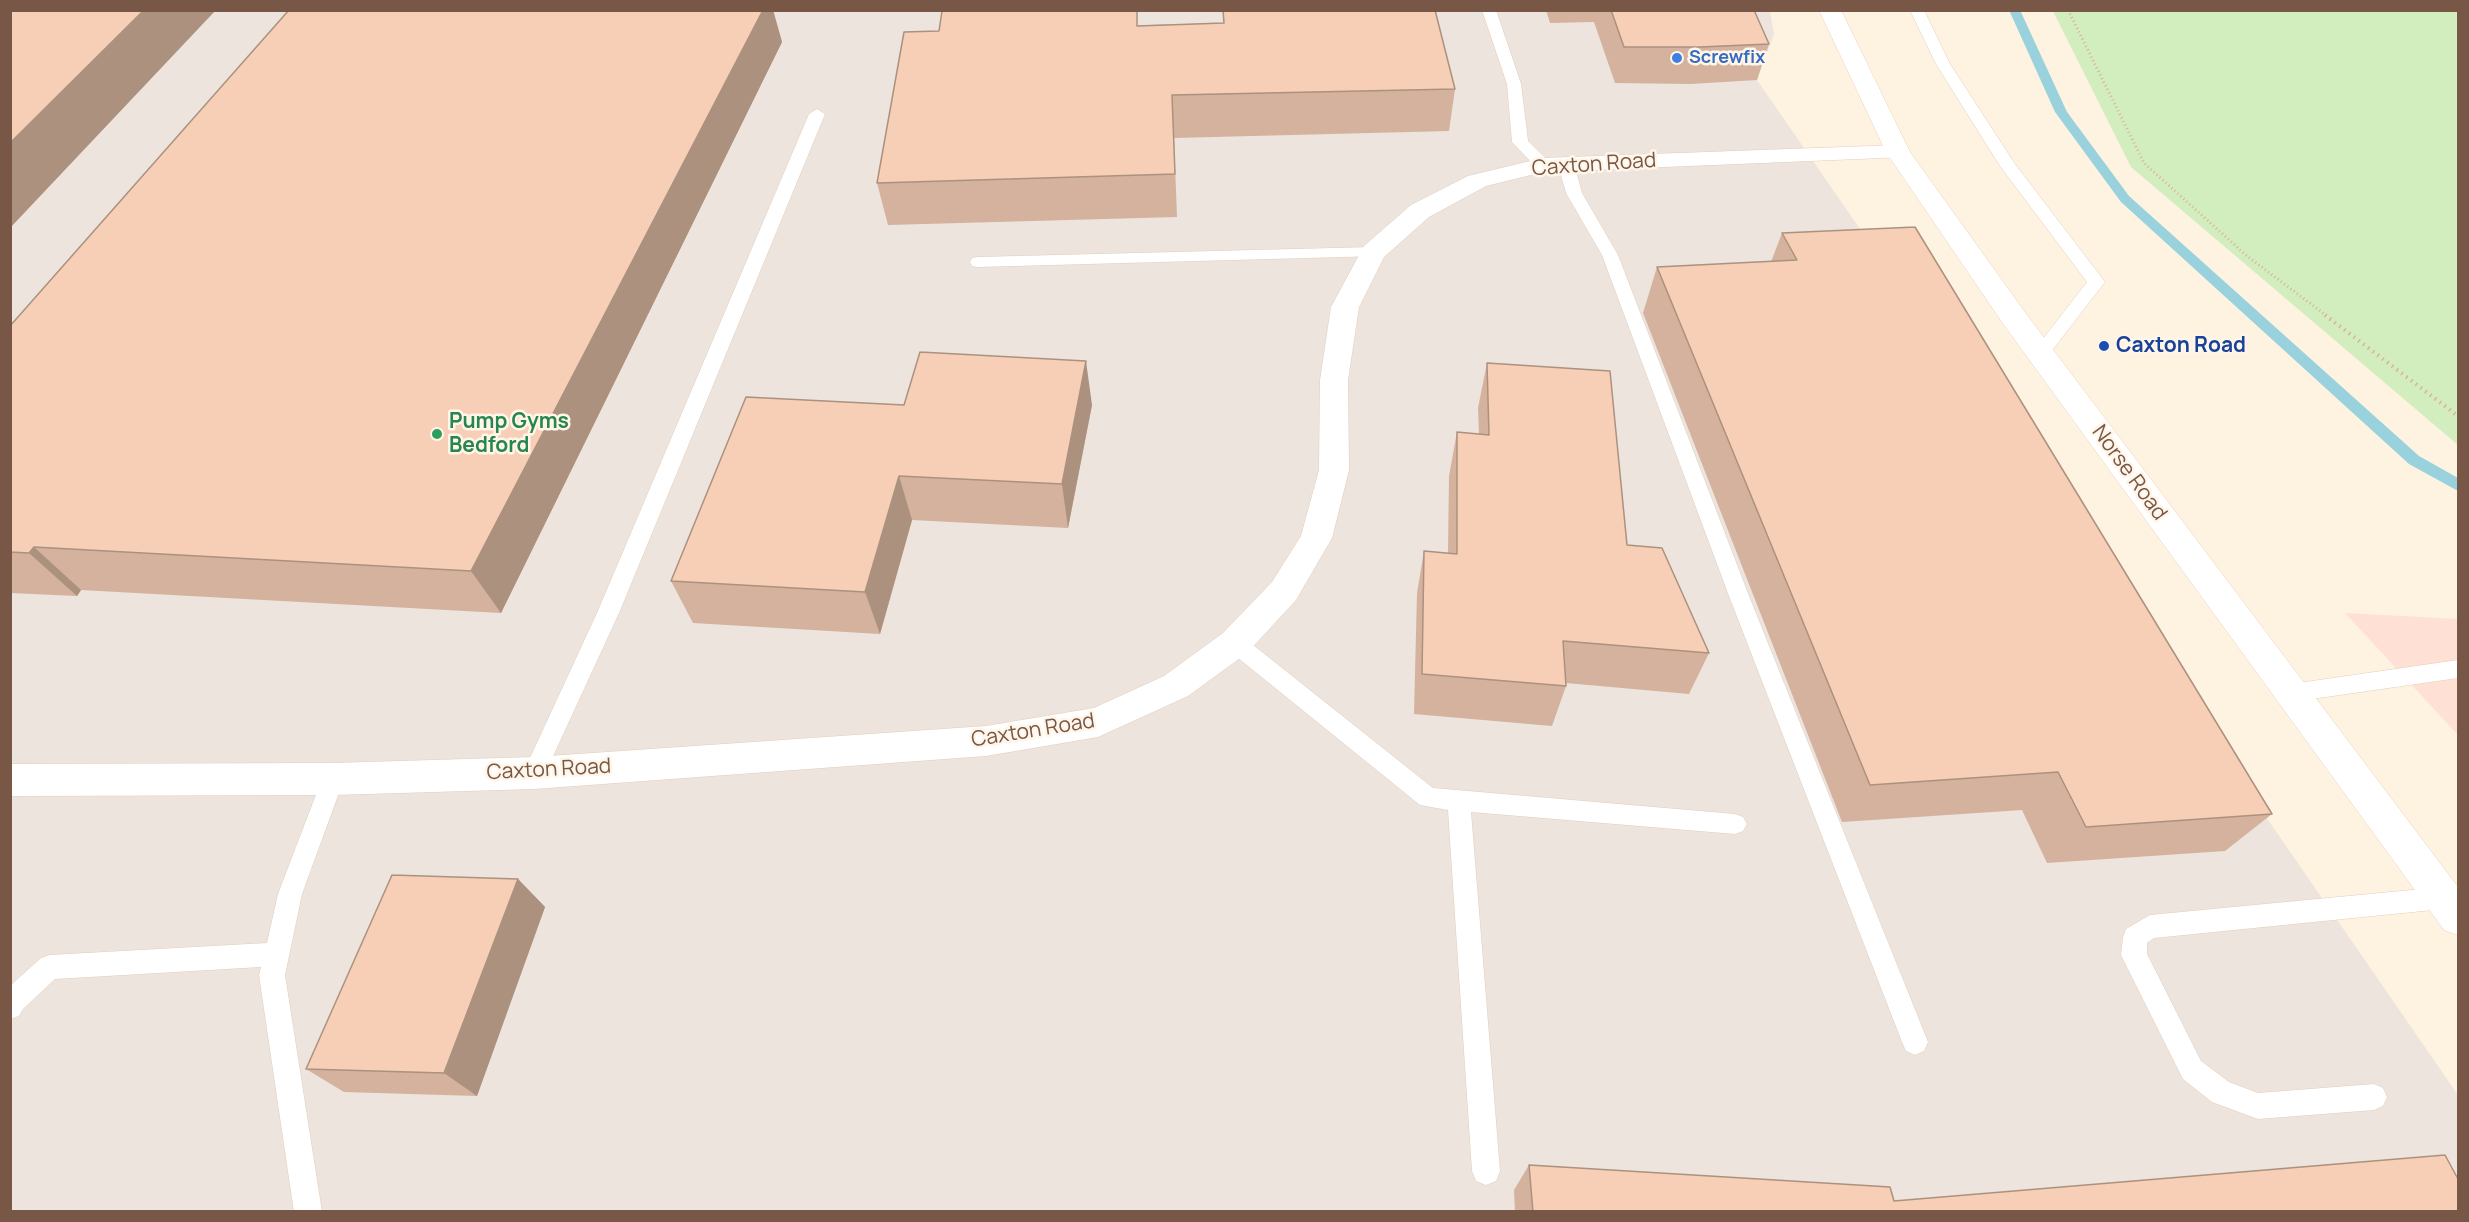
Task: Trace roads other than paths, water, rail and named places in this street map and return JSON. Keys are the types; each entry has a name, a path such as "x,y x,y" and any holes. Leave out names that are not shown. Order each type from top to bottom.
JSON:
{"street":[{"name":"Norse Road","path":"1830,10 1898,153 2041,353 2451,907"},
{"name":"Caxton Road","path":"10,780 333,779 534,773 986,741 1098,722 1176,686 1235,643 1284,591 1316,538 1334,470 1334,380 1346,308 1373,252 1420,211 1477,181 1554,165 1898,153"}],"lane":[{"path":"1489,10 1514,84 1520,142 1554,165 1574,193 1610,255 1739,596 1915,1042"},
{"path":"1917,10 1943,64 2008,166 2096,282 2041,353"},
{"path":"534,773 608,613 817,114"},
{"path":"978,262 1373,252"},
{"path":"1235,643 1428,798 1735,824"},
{"path":"2291,693 2458,669"},
{"path":"308,1212 272,975 290,894 333,779"},
{"path":"1459,801 1486,1171"},
{"path":"2374,1097 2258,1106 2221,1093 2192,1070 2134,955 2135,937 2150,927 2451,907"},
{"path":"10,1007 14,1000 50,967 277,954"}],"waterway":[{"path":"2014,10 2061,112 2125,199 2414,460 2458,485"}],"place":[{"name":"Screwfix","path":"1677,58"},
{"name":"Caxton Road","path":"2104,346"},
{"name":"Pump Gyms Bedford","path":"437,434"}]}
